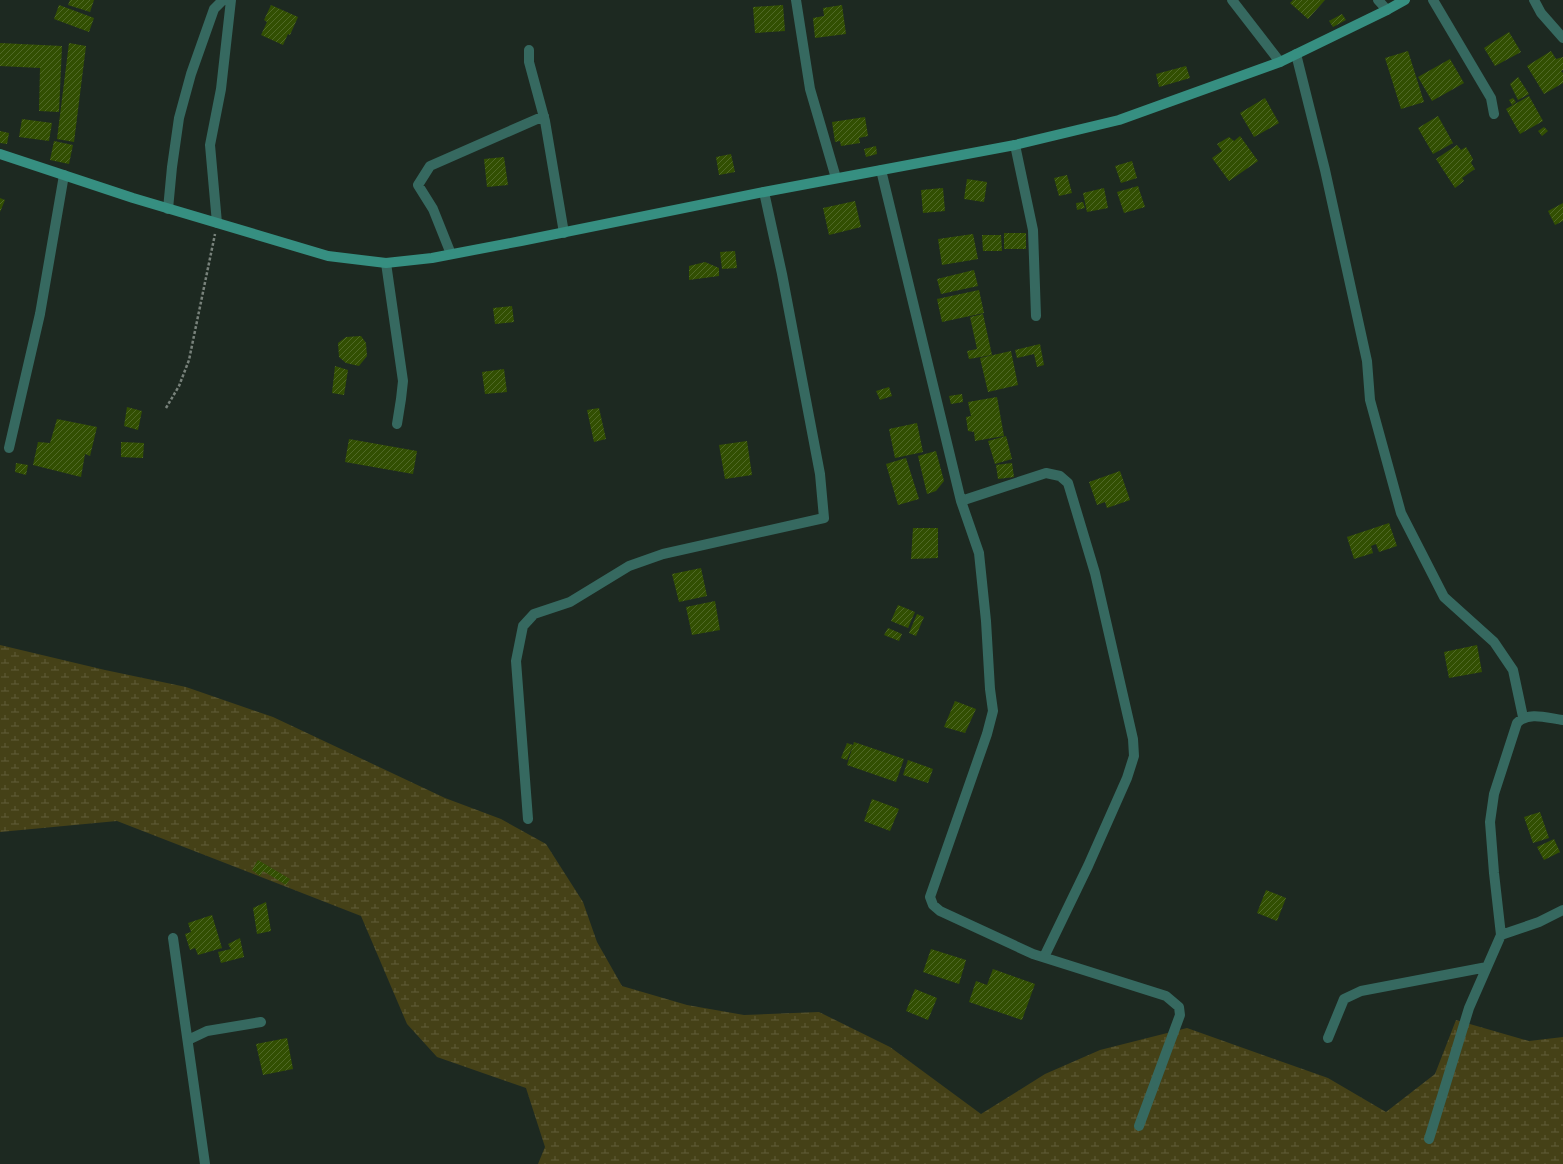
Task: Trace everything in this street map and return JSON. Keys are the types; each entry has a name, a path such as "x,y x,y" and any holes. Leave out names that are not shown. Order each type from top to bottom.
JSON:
{"street":[{"path":"168,209 179,118 191,74 214,9 224,0"},
{"path":"217,223 210,145 221,89 231,0"},
{"path":"796,0 810,89 836,178"},
{"path":"1232,0 1280,62"},
{"path":"1378,0 1387,10"},
{"path":"0,154 168,209 328,256 386,263 451,254 836,178 1015,145 1119,120 1280,62 1405,0"},
{"path":"1433,0 1491,98 1494,114"},
{"path":"1534,0 1541,13 1563,38"},
{"path":"529,50 529,62 544,116 564,232"},
{"path":"1296,54 1325,170 1367,360 1370,400 1401,513 1444,596 1494,642 1513,670 1523,717"},
{"path":"451,254 433,209 418,184 430,166 544,116"},
{"path":"1015,145 1033,230 1036,316"},
{"path":"881,170 961,501 979,553 993,711 987,734 930,897 933,905 940,911 1033,954 1166,996 1179,1007 1180,1015 1139,1126"},
{"path":"9,448 40,314 64,175"},
{"path":"528,819 516,661 523,626 534,614 570,602 629,566 663,554 824,518 823,495 819,467 782,274 764,192"},
{"path":"386,263 403,381 397,424"},
{"path":"961,501 1046,473 1060,476 1068,483 1095,573 1133,739 1134,756 1127,778 1088,866 1044,957"},
{"path":"1429,1139 1468,1008 1501,935 1490,822 1494,794 1517,723 1523,717 1531,716 1563,720"},
{"path":"1501,935 1539,922 1563,910"},
{"path":"174,938 205,1164"},
{"path":"1328,1038 1344,999 1361,991 1487,967"},
{"path":"188,1040 207,1031 261,1022"}],"path":[{"path":"166,408 179,386 189,360 217,223"}],"green space":[{"path":"0,645 105,670 186,687 273,717 445,798 501,819 546,844 583,902 597,942 622,986 687,1005 744,1015 819,1012 890,1047 981,1114 1045,1074 1100,1050 1187,1028 1328,1078 1386,1112 1435,1074 1456,1020 1529,1041 1563,1037 1563,1164 538,1164 545,1147 526,1088 437,1057 407,1024 361,916 117,821 0,832"}],"building":[{"path":"70,0 94,0 90,12 68,5"},
{"path":"1293,0 1325,0 1308,19 1290,3"},
{"path":"59,5 94,18 89,32 54,19"},
{"path":"271,5 298,17 290,35 288,34 283,45 261,35 267,22 264,20"},
{"path":"783,5 785,31 755,33 753,7"},
{"path":"842,5 846,34 815,38 813,18 824,16 823,8"},
{"path":"1342,14 1346,20 1333,27 1329,21"},
{"path":"1509,32 1521,52 1495,66 1484,48"},
{"path":"0,43 62,46 59,112 39,111 40,68 0,66"},
{"path":"69,43 86,46 74,142 57,139"},
{"path":"1408,51 1424,102 1401,109 1385,58"},
{"path":"1551,51 1556,59 1563,57 1563,70 1561,71 1563,73 1563,83 1544,94 1527,66"},
{"path":"1450,59 1464,83 1432,101 1418,77"},
{"path":"1186,66 1190,78 1159,87 1156,74"},
{"path":"1518,77 1529,94 1518,100 1510,84"},
{"path":"1529,96 1543,121 1520,134 1506,109"},
{"path":"1265,98 1279,123 1254,137 1240,113"},
{"path":"1513,98 1516,102 1512,105 1509,100"},
{"path":"1438,116 1453,143 1433,154 1418,128"},
{"path":"865,117 868,136 859,138 860,143 841,146 840,141 835,142 832,122"},
{"path":"22,119 52,123 49,141 19,137"},
{"path":"1544,127 1548,131 1542,136 1538,131"},
{"path":"0,131 9,133 7,144 0,143"},
{"path":"1240,136 1258,161 1229,181 1212,158 1222,151 1217,144 1229,137 1234,141"},
{"path":"54,141 73,145 69,164 50,160"},
{"path":"1457,145 1461,150 1466,147 1473,159 1471,163 1475,169 1462,178 1464,181 1455,188 1436,159"},
{"path":"876,146 877,154 866,157 864,149"},
{"path":"731,154 735,172 719,175 716,157"},
{"path":"504,157 508,185 487,187 484,159"},
{"path":"1132,161 1137,178 1121,183 1115,166"},
{"path":"1067,175 1072,193 1059,196 1054,178"},
{"path":"967,179 987,182 984,202 964,199"},
{"path":"1138,186 1145,207 1124,213 1117,192"},
{"path":"943,188 945,211 923,213 921,190"},
{"path":"1104,188 1108,208 1087,212 1083,193"},
{"path":"0,198 5,200 0,212"},
{"path":"855,201 861,227 829,235 823,208"},
{"path":"1083,202 1085,208 1077,210 1076,203"},
{"path":"1563,203 1563,221 1555,225 1548,211"},
{"path":"1004,233 1026,233 1026,249 1004,249"},
{"path":"973,234 978,259 942,265 938,239"},
{"path":"982,235 1001,235 1002,251 983,251"},
{"path":"735,251 737,268 722,269 720,252"},
{"path":"705,262 719,268 719,276 689,280 689,266"},
{"path":"974,270 978,286 941,294 937,279"},
{"path":"979,290 984,313 942,322 937,299"},
{"path":"512,306 514,322 495,324 493,308"},
{"path":"983,314 992,355 969,359 967,351 977,349 970,317"},
{"path":"361,336 366,343 367,356 359,366 346,363 339,357 338,343 346,337"},
{"path":"1040,344 1044,365 1037,367 1034,354 1017,358 1015,350"},
{"path":"1011,351 1018,385 988,392 980,358"},
{"path":"335,366 348,370 344,395 332,393"},
{"path":"504,369 507,392 485,394 482,372"},
{"path":"889,387 892,396 880,400 876,391"},
{"path":"962,394 963,402 951,404 949,396"},
{"path":"997,397 1004,436 975,441 974,432 968,431 966,417 971,416 968,402"},
{"path":"127,407 142,411 138,430 124,426"},
{"path":"599,408 606,439 594,442 587,410"},
{"path":"57,419 97,427 90,456 85,454 81,477 33,465 38,442 50,443"},
{"path":"917,423 923,452 895,458 889,429"},
{"path":"1006,436 1012,459 995,464 988,441"},
{"path":"349,439 417,451 413,474 345,462"},
{"path":"747,441 752,475 725,479 719,445"},
{"path":"121,442 144,443 143,458 121,457"},
{"path":"936,451 944,481 936,491 927,494 918,456"},
{"path":"906,458 919,499 898,505 886,464"},
{"path":"16,463 28,465 26,475 15,472"},
{"path":"1012,463 1014,477 998,479 996,465"},
{"path":"1120,471 1130,500 1107,508 1105,502 1097,505 1089,482"},
{"path":"1389,523 1397,546 1379,552 1376,544 1371,546 1373,553 1354,559 1347,537"},
{"path":"913,528 938,528 938,558 911,559"},
{"path":"701,568 707,596 679,602 672,574"},
{"path":"715,601 720,630 692,635 686,607"},
{"path":"898,605 915,612 908,628 891,621"},
{"path":"917,614 924,617 916,636 909,633"},
{"path":"888,628 902,634 899,641 884,635"},
{"path":"1477,645 1482,672 1449,678 1444,652"},
{"path":"955,701 976,709 965,733 944,727"},
{"path":"854,742 904,759 896,782 847,765"},
{"path":"847,743 853,745 847,760 841,758"},
{"path":"908,760 933,769 928,783 903,775"},
{"path":"872,799 899,809 890,831 864,821"},
{"path":"1540,812 1549,838 1533,843 1524,817"},
{"path":"1554,839 1560,852 1544,860 1537,847"},
{"path":"258,860 290,879 286,885 263,871 260,876 252,870"},
{"path":"1266,890 1286,898 1277,921 1257,913"},
{"path":"266,902 271,931 257,934 253,908"},
{"path":"212,915 222,948 198,955 195,948 190,950 185,934 191,932 188,923"},
{"path":"240,938 244,957 221,963 218,952 231,949 228,944"},
{"path":"931,949 966,960 959,984 923,972"},
{"path":"993,969 1035,984 1022,1020 969,1002 976,981 987,985"},
{"path":"915,989 937,998 928,1020 906,1011"},
{"path":"287,1038 293,1069 263,1075 256,1044"}]}
